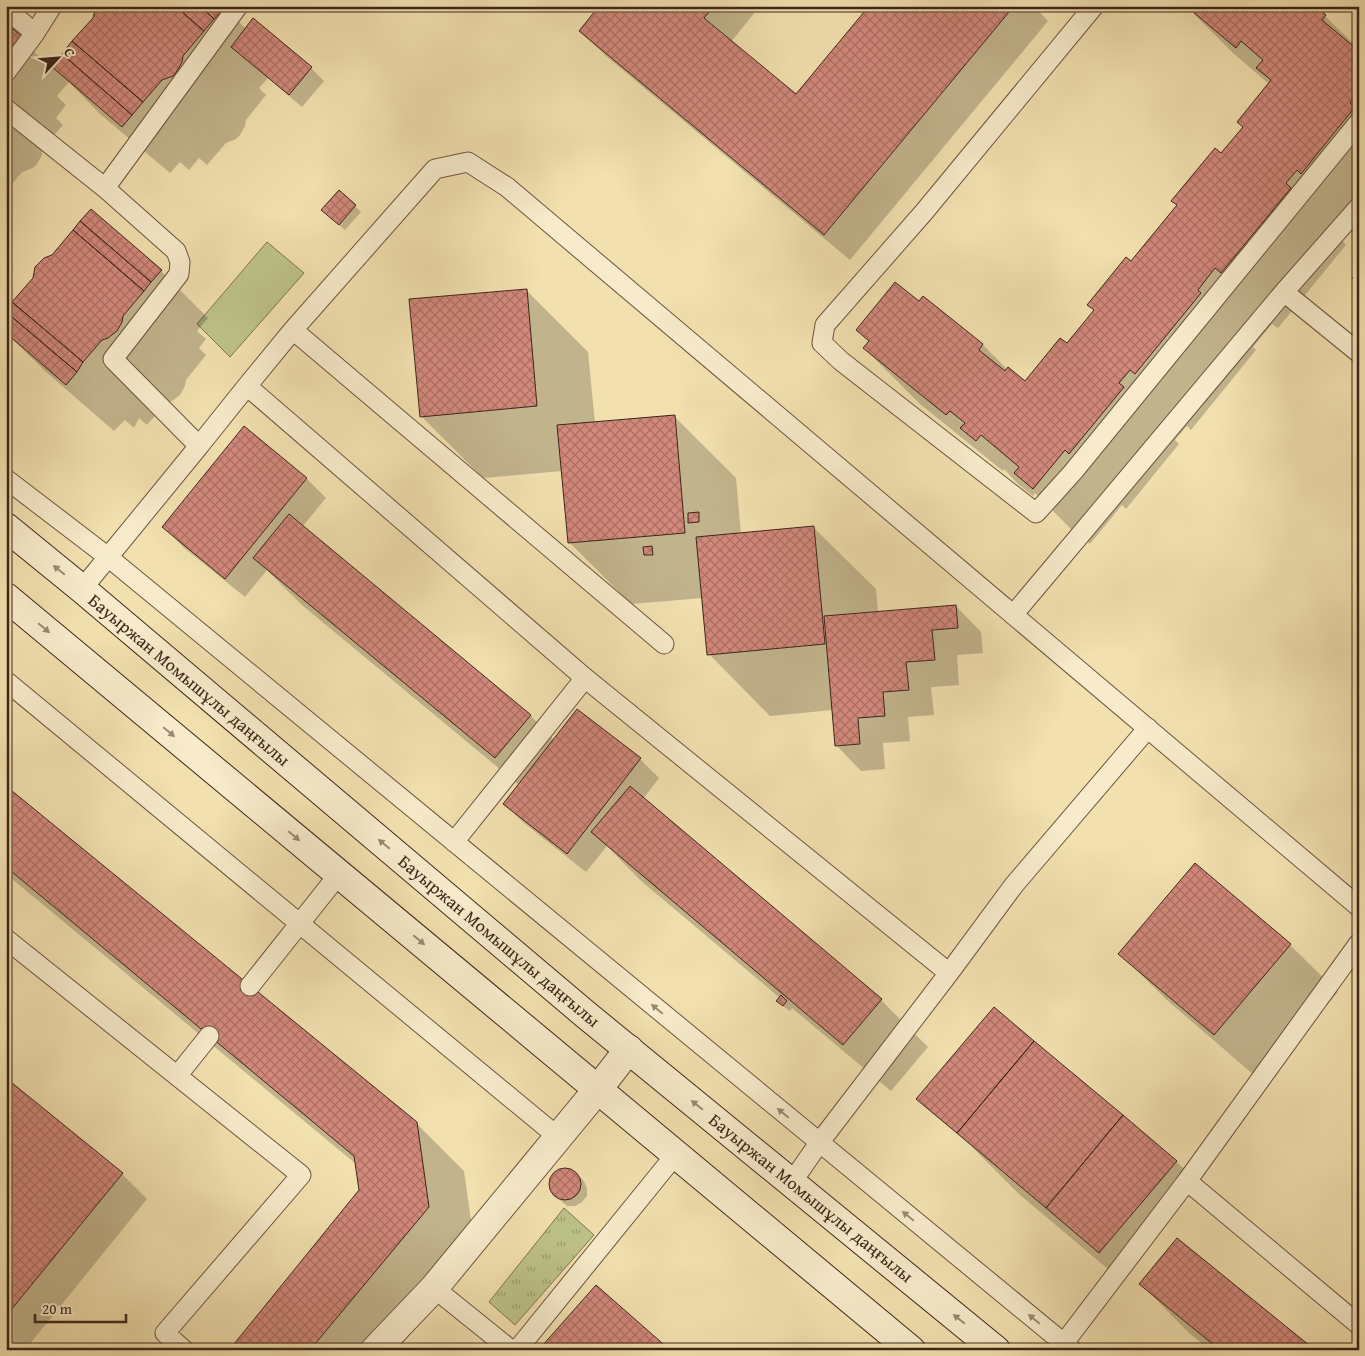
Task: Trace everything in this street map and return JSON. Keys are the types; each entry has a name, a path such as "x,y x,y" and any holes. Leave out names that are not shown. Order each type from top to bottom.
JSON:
{"main road":[{"name":"Бауыржан Момышұлы даңғылы","path":"6,526 82,588 585,1014 996,1350"},
{"path":"6,597 911,1350"},
{"path":"375,1350 434,1288 629,1050"}],"lane":[{"path":"6,72 52,6"},
{"path":"105,188 238,6"},
{"path":"1094,6 924,212 824,325 822,343 841,361 1036,513 1073,472 1359,122"},
{"path":"6,8 35,33"},
{"path":"6,109 105,188 176,251 180,262 179,274 113,359 200,446"},
{"path":"82,588 293,330 436,169 468,162 507,187 1359,907"},
{"path":"1013,614 1284,292 1359,207"},
{"path":"1284,292 1359,352"},
{"path":"293,330 664,644"},
{"path":"247,386 585,678 949,973"},
{"path":"6,479 108,557 1068,1346 1359,943"},
{"path":"454,842 585,678"},
{"path":"6,682 558,1137"},
{"path":"792,1182 1014,885 1148,728"},
{"path":"250,986 339,874"},
{"path":"6,939 301,1175 165,1333 184,1350"},
{"path":"177,1076 209,1036"},
{"path":"517,1350 676,1154"},
{"path":"1187,1181 1359,1325"},
{"path":"434,1288 512,1350"}],"green space":[{"path":"267,242 304,273 230,357 197,324"},
{"path":"564,1208 594,1235 515,1325 489,1302"}],"building":[{"path":"96,6 175,6 204,31 183,56 182,62 173,76 162,80 143,102 72,41 93,18"},
{"path":"175,6 200,6 214,19 204,31"},
{"path":"200,6 224,6 225,7 214,19"},
{"path":"599,6 714,6 704,18 796,94 869,6 1014,6 824,235 579,31"},
{"path":"1186,6 1304,6 1306,8 1307,6 1316,6 1326,15 1322,20 1359,51 1359,93 1350,103 1355,107 1301,174 1297,170 1286,183 1291,188 1221,273 1215,268 1198,290 1201,293 1135,374 1130,370 1119,383 1124,387 1069,454 1065,450 1033,489 1014,473 1019,467 981,435 976,441 960,428 965,423 950,411 946,415 863,348 869,341 856,330 895,282 919,301 923,296 983,344 979,350 1005,371 1008,367 1025,381 1060,338 1067,343 1094,310 1087,305 1126,257 1131,261 1177,205 1171,201 1215,148 1221,153 1243,127 1237,122 1271,80 1256,68 1263,60 1241,41 1236,48"},
{"path":"253,18 312,67 289,95 231,47"},
{"path":"6,23 21,36 11,48 6,44"},
{"path":"72,41 143,102 132,115 62,54"},
{"path":"62,54 132,115 122,127 51,66"},
{"path":"339,190 356,205 339,225 321,210"},
{"path":"91,209 162,270 151,282 80,221"},
{"path":"80,221 151,282 144,291 73,230"},
{"path":"73,230 144,291 123,316 117,331 102,340 83,362 12,302 33,278 35,267 44,258 52,255"},
{"path":"1359,271 1359,284 1352,278"},
{"path":"527,289 537,406 420,417 409,299"},
{"path":"12,302 83,362 77,372 6,312"},
{"path":"6,312 77,372 66,385 6,333"},
{"path":"675,415 685,533 568,543 557,425"},
{"path":"244,426 307,478 225,579 162,527"},
{"path":"699,512 699,522 688,523 688,513"},
{"path":"289,514 531,715 495,758 253,558"},
{"path":"814,526 825,644 707,655 696,537"},
{"path":"652,546 653,555 644,555 643,547"},
{"path":"956,605 958,628 932,630 935,660 906,662 909,690 883,692 885,716 858,718 860,744 835,746 824,616"},
{"path":"577,709 641,758 567,854 503,804"},
{"path":"6,786 417,1122 429,1207 310,1350 240,1350 234,1344 359,1190 354,1156 6,867"},
{"path":"630,786 882,999 843,1045 591,832"},
{"path":"1195,863 1291,944 1214,1035 1118,954"},
{"path":"781,995 787,1001 783,1006 776,1001"},
{"path":"994,1007 1034,1041 957,1133 916,1099"},
{"path":"1034,1041 1123,1115 1046,1208 957,1133"},
{"path":"6,1078 123,1173 6,1316"},
{"path":"1123,1115 1177,1161 1099,1253 1046,1208"},
{"path":"565,1168 571,1169 576,1173 580,1178 580,1190 576,1195 571,1199 565,1200 559,1199 554,1195 550,1190 549,1184 550,1178 554,1173 559,1169"},
{"path":"1177,1238 1315,1350 1220,1350 1139,1284"},
{"path":"596,1285 670,1350 546,1350 542,1346"}]}
